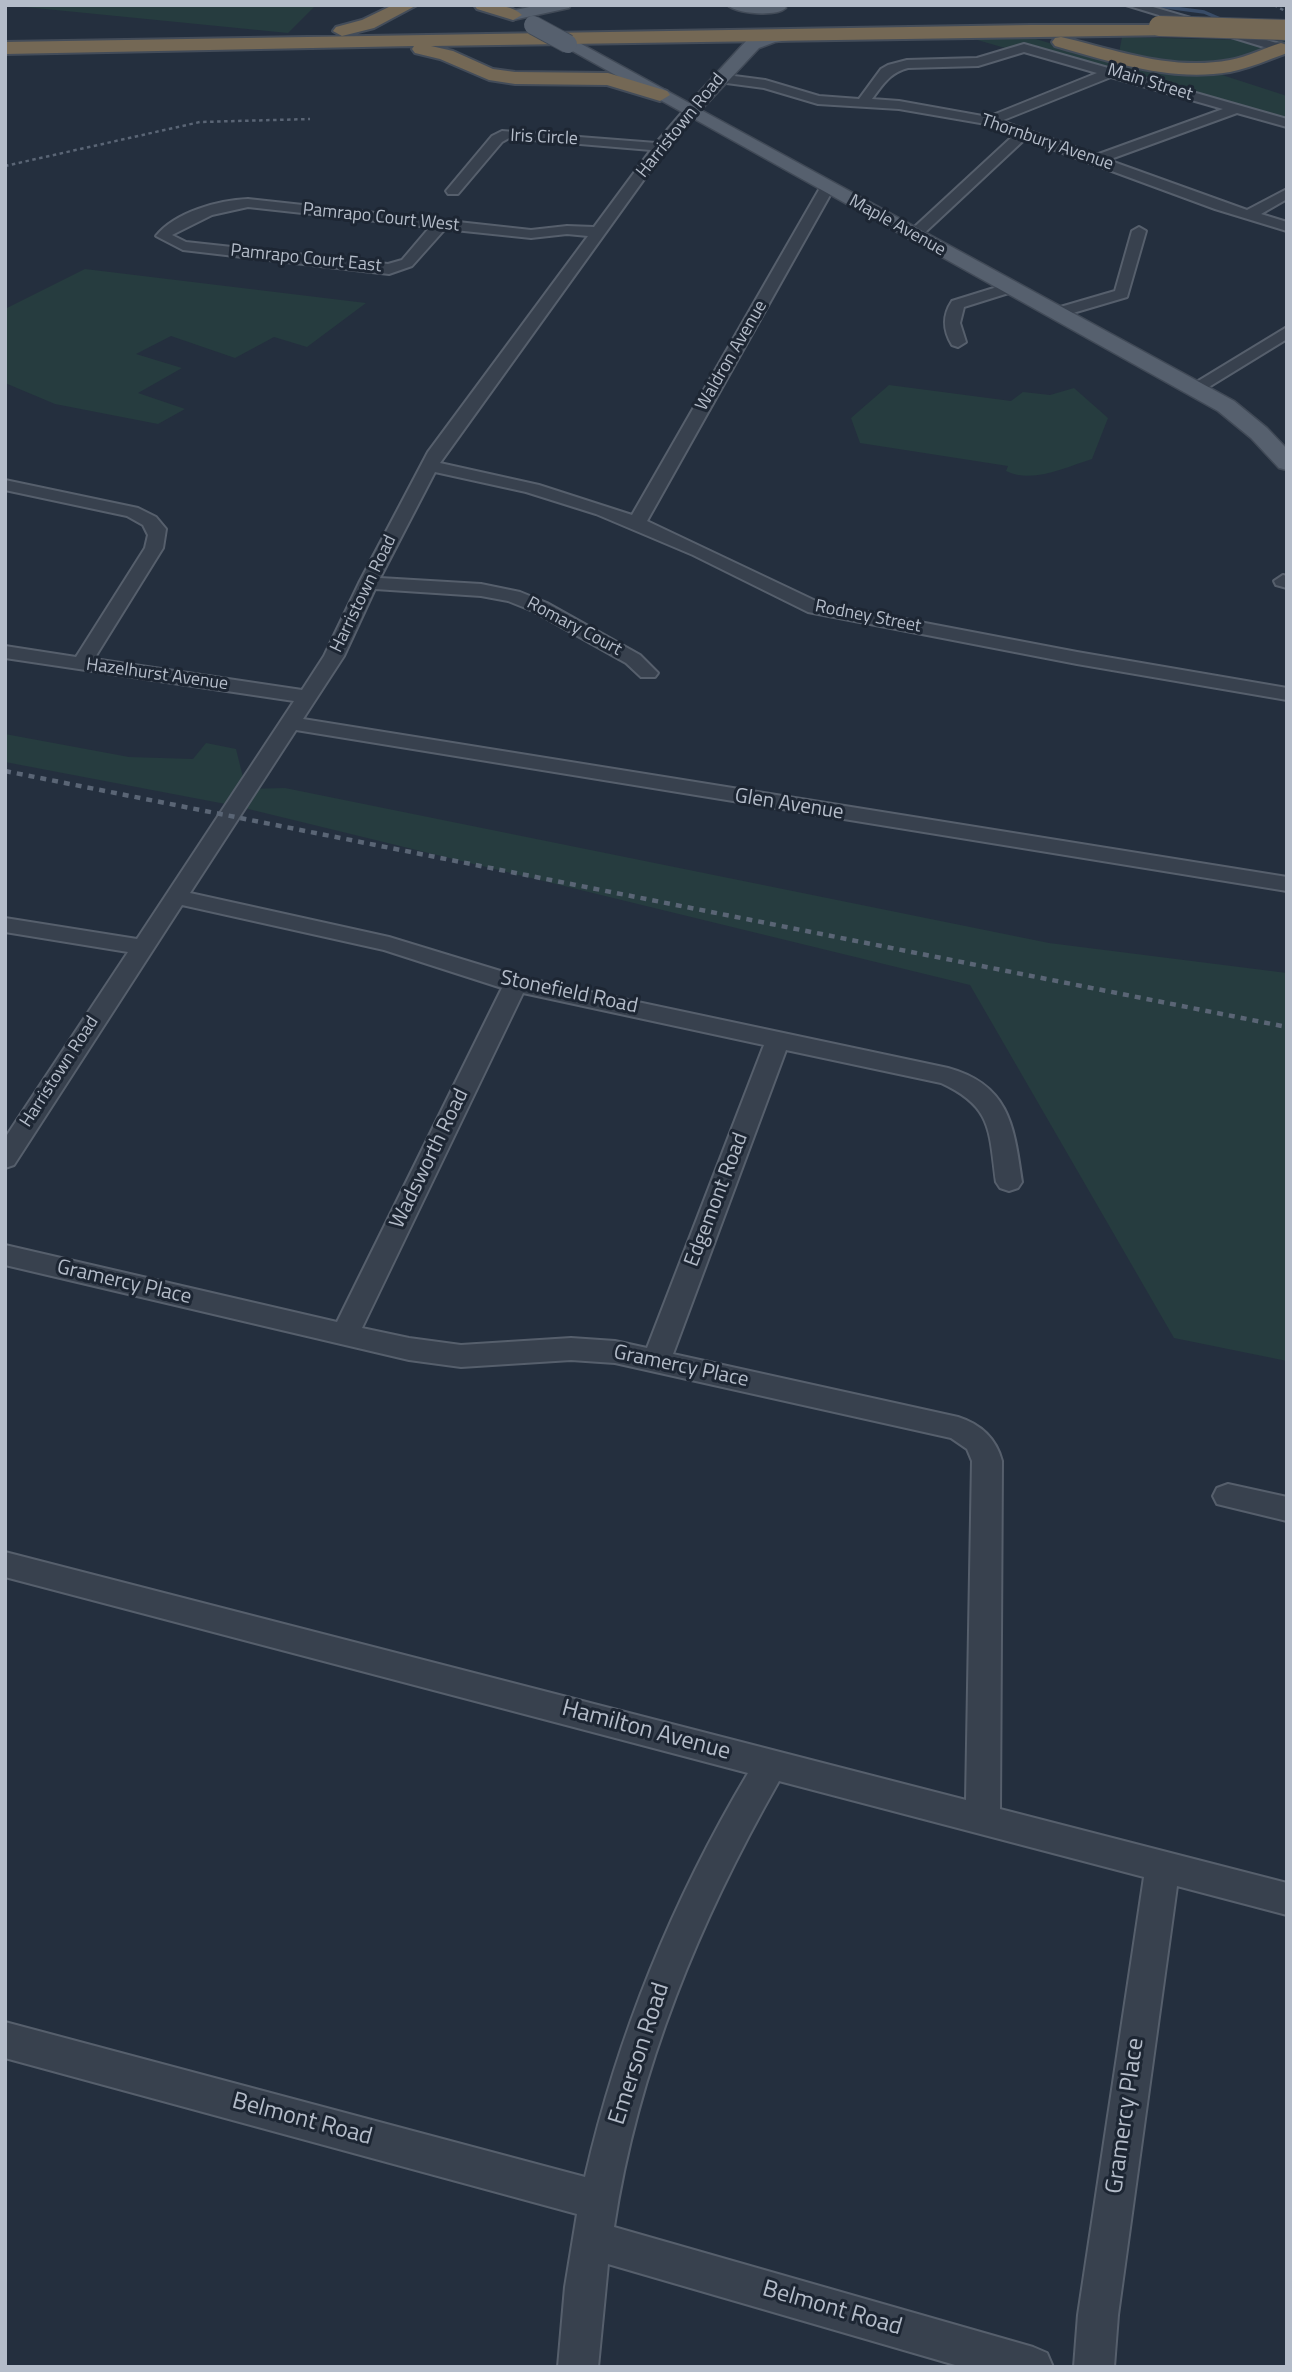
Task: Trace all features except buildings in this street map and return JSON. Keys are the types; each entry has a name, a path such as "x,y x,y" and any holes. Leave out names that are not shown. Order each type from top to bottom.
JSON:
{"highway":[{"path":"5,46 331,32 368,24 408,5"},
{"path":"427,5 407,16 410,22 422,28 453,32 570,39"},
{"path":"483,5 514,15"},
{"path":"166,40 570,39 761,23 771,20 786,8"},
{"path":"836,15 923,23 1167,28 1282,42"},
{"path":"666,31 1029,25"},
{"path":"5,46 1167,28"},
{"path":"1167,28 1128,34 1113,44 1118,52 1132,58 1184,65 1224,62 1282,42"},
{"path":"919,32 1040,37 1136,64 1173,69 1232,66 1282,42"},
{"path":"570,39 572,59 564,66 548,71 517,73 498,70 484,65 478,58 484,50 512,43 600,37"},
{"path":"244,44 360,45 417,49 446,55 489,74 515,78 598,77 628,83 660,94"}],"main road":[{"path":"514,15 563,5"},
{"path":"736,5 786,8"},
{"path":"514,15 545,9"},
{"name":"Maple Avenue","path":"514,15 570,39 621,73 1194,389 1242,418 1287,463"},
{"path":"704,36 739,40 747,48 765,39 813,34"},
{"name":"Harristown Road","path":"691,111 747,48"},
{"path":"621,73 647,80 684,83 719,78"}],"street":[{"path":"1132,5 1282,42"},
{"name":"Main Street","path":"864,102 886,72 893,68 907,64 978,62 1012,50 1030,48 1287,123"},
{"path":"989,121 1111,72"},
{"name":"Thornbury Avenue","path":"719,78 765,84 817,100 931,109 989,121 1287,227"},
{"path":"1096,160 1236,109"},
{"name":"Harristown Road","path":"5,1159 334,656 368,583 429,466 458,421 660,147 691,111"},
{"path":"914,235 1024,133"},
{"name":"Iris Circle","path":"453,191 497,139 507,134 660,147"},
{"name":"Waldron Avenue","path":"637,523 827,188"},
{"path":"1249,215 1287,193"},
{"name":"Pamrapo Court West","path":"169,230 215,208 239,203 593,239"},
{"name":"Pamrapo Court East","path":"169,230 163,236 183,246 379,269 407,263 441,224"},
{"path":"1056,313 1122,294 1139,231"},
{"path":"958,342 952,331 953,315 958,304 1010,288"},
{"path":"1194,389 1287,332"},
{"name":"Rodney Street","path":"429,466 516,486 637,523 702,552 793,600 822,610 1287,694"},
{"path":"5,485 132,512 156,527 158,541 81,664"},
{"name":"Romary Court","path":"368,583 481,590 513,596 540,607 633,659 648,673"},
{"name":"Hazelhurst Avenue","path":"5,652 308,697"},
{"name":"Glen Avenue","path":"291,723 1287,884"},
{"name":"Stonefield Road","path":"175,897 389,944 516,984 948,1076 980,1092 997,1114 1009,1182"},
{"path":"5,925 142,947"},
{"name":"Wadsworth Road","path":"344,1335 516,984"},
{"name":"Edgemont Road","path":"656,1360 778,1039"},
{"name":"Gramercy Place","path":"5,1255 408,1349 461,1356 571,1349 615,1352 958,1427 972,1435 981,1444 987,1461 983,1819"},
{"path":"1228,1496 1287,1509"},
{"name":"Hamilton Avenue","path":"5,1564 1287,1899"},
{"name":"Emerson Road","path":"578,2367 591,2240 598,2200 622,2105 658,1993 683,1929 722,1846 771,1764"},
{"name":"Gramercy Place","path":"1094,2367 1098,2315 1163,1866"},
{"name":"Belmont Road","path":"5,2040 598,2200"},
{"name":"Belmont Road","path":"591,2240 1033,2367"}],"green space":[{"path":"5,5 316,5 288,33"},
{"path":"967,37 1036,39 1147,72 1216,73 1287,96 1287,123 1035,49 1012,50"},
{"path":"1122,37 1287,41 1287,48 1241,61 1172,66 1119,53"},
{"path":"85,269 366,303 307,347 274,337 235,358 171,336 136,354 182,368 138,393 185,409 158,424 55,404 5,383 5,309"},
{"path":"889,385 1011,401 1023,392 1050,395 1074,388 1108,418 1092,459 1049,473 1016,475 1006,471 1008,466 860,443 851,418"},
{"path":"5,734 129,757 193,759 206,743 236,749 246,789 285,788 1049,943 1287,973 1287,1361 1174,1338 970,985 236,806 5,762"}],"waterway":[{"path":"1151,5 1204,12 1225,21"}],"railway":[{"path":"1274,5 1287,12"},
{"path":"5,166 200,122 310,119"},
{"path":"5,771 1287,1027"}]}
